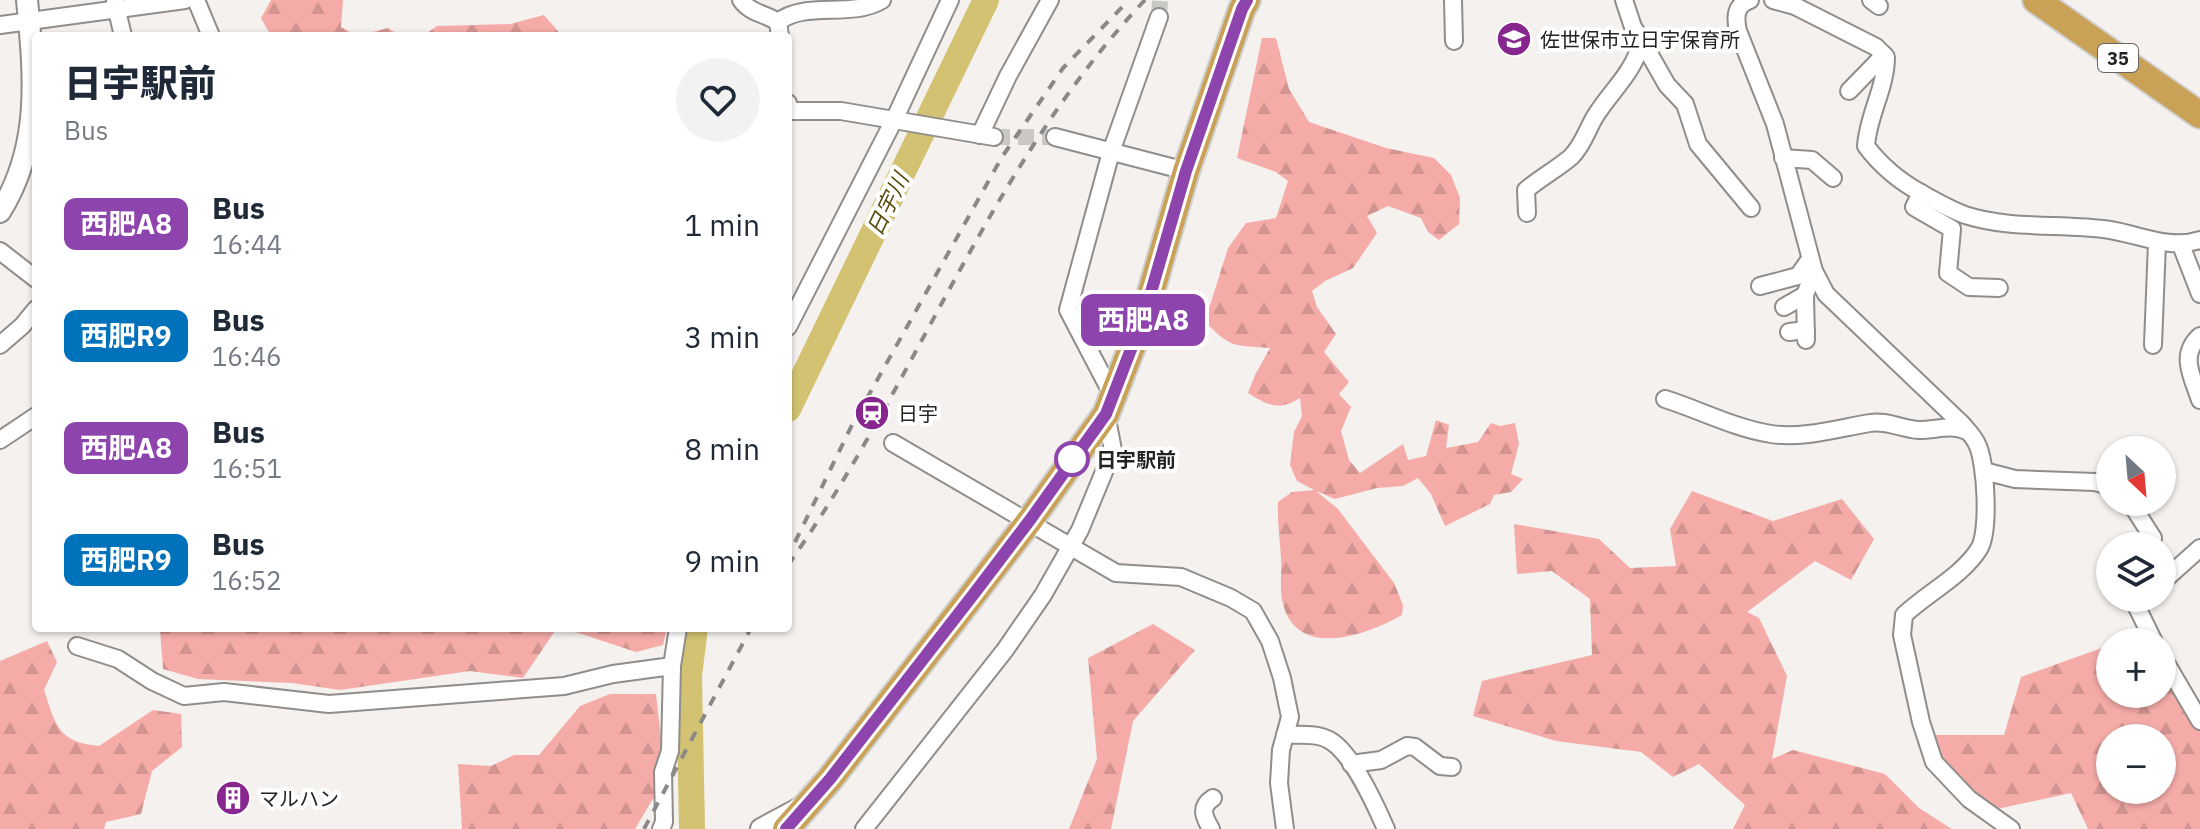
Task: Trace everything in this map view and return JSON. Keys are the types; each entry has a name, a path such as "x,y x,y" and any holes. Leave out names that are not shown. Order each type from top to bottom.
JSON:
{"highway":[{"path":"786,829 802,817 1030,520 1109,405 1145,313 1186,171 1247,0"},
{"name":"35","path":"2036,0 2200,115"}],"street":[{"path":"27,0 32,71"},
{"path":"0,25 115,4 185,0"},
{"path":"196,0 209,32"},
{"path":"741,0 754,12 769,16 779,29 797,8 868,6 882,0"},
{"path":"792,319 895,118 950,0"},
{"path":"792,111 841,111 987,136 1008,76 1050,0"},
{"path":"1453,0 1454,41"},
{"path":"1624,0 1633,27 1667,85 1685,104 1698,144 1751,208"},
{"path":"1750,0 1743,2 1738,9 1735,18 1738,31 1760,81 1812,265 1826,294 1978,445 1984,471 1985,523 1981,547 1904,615 1902,635 1921,722 1934,762 1969,799 2011,829"},
{"path":"1773,0 1795,6 1876,47 1886,57 1886,74 1870,118 1866,146 1890,173 1921,193 1966,215 2110,230 2181,245 2200,240"},
{"path":"115,4 122,32"},
{"path":"864,829 1005,650 1043,595 1080,530 1113,450 1109,405 1068,310 1111,152 1159,17"},
{"path":"1527,213 1526,190 1571,156 1584,142 1594,118 1628,76 1642,41"},
{"path":"1849,91 1884,55"},
{"path":"0,212 24,157 32,114"},
{"path":"1055,137 1186,171"},
{"path":"1783,158 1812,160 1833,178"},
{"path":"1921,193 1914,207 1952,229 1948,273 1969,287 1999,288"},
{"path":"2153,345 2157,242"},
{"path":"2181,245 2200,294"},
{"path":"0,251 32,276"},
{"path":"1760,286 1798,276 1812,265"},
{"path":"1800,334 1812,265"},
{"path":"1784,307 1805,295"},
{"path":"0,345 32,313"},
{"path":"2200,336 2191,345 2188,358 2200,400"},
{"path":"1665,399 1771,434 1856,427 1871,422 1917,430 1953,426 1967,431"},
{"path":"0,440 32,419"},
{"path":"893,443 1030,520 1116,573 1181,577 1253,611 1270,641 1290,717 1281,750 1279,783 1285,829"},
{"path":"1984,471 2023,480 2096,482"},
{"path":"2176,569 2200,548"},
{"path":"661,829 664,822 663,772 670,751 672,666 677,632"},
{"path":"77,646 118,659 152,681 184,696 252,693 329,704 564,686 613,674 672,666"},
{"path":"2176,680 2200,721"},
{"path":"1285,735 1324,737 1333,741 1351,764 1386,829"},
{"path":"1351,764 1381,760 1407,746 1415,747 1440,766 1452,767"},
{"path":"1211,829 1203,810 1213,798"},
{"path":"761,829 802,817"}],"green space":[{"path":"271,0 343,0 341,27 350,32 269,32 261,18"},
{"path":"544,15 559,32 429,32 437,26 510,24"},
{"path":"388,28 394,32 372,32"},
{"path":"1262,38 1276,38 1289,89 1309,122 1386,148 1434,158 1451,175 1460,198 1459,224 1439,240 1428,232 1421,218 1388,206 1367,216 1377,233 1353,268 1312,291 1317,307 1336,334 1324,352 1349,382 1339,394 1351,407 1341,431 1349,460 1360,473 1403,444 1408,460 1426,456 1436,420 1449,425 1446,448 1478,442 1491,423 1500,426 1515,423 1519,444 1511,474 1523,479 1511,492 1494,495 1490,504 1445,526 1431,494 1418,478 1403,486 1377,488 1335,499 1316,491 1338,509 1394,583 1403,605 1402,615 1389,622 1340,638 1308,635 1295,627 1282,599 1278,502 1292,492 1314,490 1297,481 1290,465 1294,432 1302,416 1300,398 1280,406 1248,393 1270,348 1234,344 1221,337 1205,321 1228,248 1246,223 1276,218 1288,181 1276,172 1237,158"},
{"path":"1692,491 1773,521 1842,499 1874,539 1851,580 1815,561 1747,612 1759,618 1787,676 1772,759 1793,750 1885,774 1919,808 1952,829 1733,829 1745,805 1699,764 1673,777 1641,752 1556,741 1473,716 1482,681 1592,655 1590,599 1552,571 1517,574 1514,524 1599,539 1630,568 1676,566 1670,529"},
{"path":"1153,624 1195,650 1133,721 1111,829 1069,829 1097,759 1088,658"},
{"path":"160,632 554,632 523,678 470,671 340,690 292,683 198,679 163,669"},
{"path":"575,632 666,632 663,645 636,652"},
{"path":"47,641 57,662 44,690 56,722 75,741 99,746 153,710 181,714 182,747 152,771 141,814 106,822 104,829 0,829 0,661"},
{"path":"2096,650 2096,708 2176,708 2176,689 2200,726 2200,829 2088,829 2071,793 1992,810 1930,754 1933,735 2004,735 2021,677"},
{"path":"610,694 656,694 662,748 654,797 635,829 462,829 458,764 491,766 514,755 539,755 580,706"}],"waterway":[{"name":"日宇川","path":"792,401 986,0"},
{"name":"日宇川","path":"692,829 689,675 694,632"}],"tunnel":[{"path":"1159,17 1160,0"},
{"path":"994,137 1055,137"}],"railway":[{"path":"795,542 852,425 1002,157 1063,68 1129,0"},
{"path":"792,559 834,495 998,203 1042,132 1090,64 1145,0"},
{"path":"644,829 749,632"}],"bus line":[{"name":"西肥A8","path":"786,829 830,779 973,595 1106,414 1145,313 1186,171 1247,0"}],"place":[{"name":"佐世保市立日宇保育所","path":"1514,39"},
{"name":"日宇","path":"872,413"},
{"name":"日宇駅前","path":"1072,459"},
{"name":"マルハン","path":"233,798"}]}
